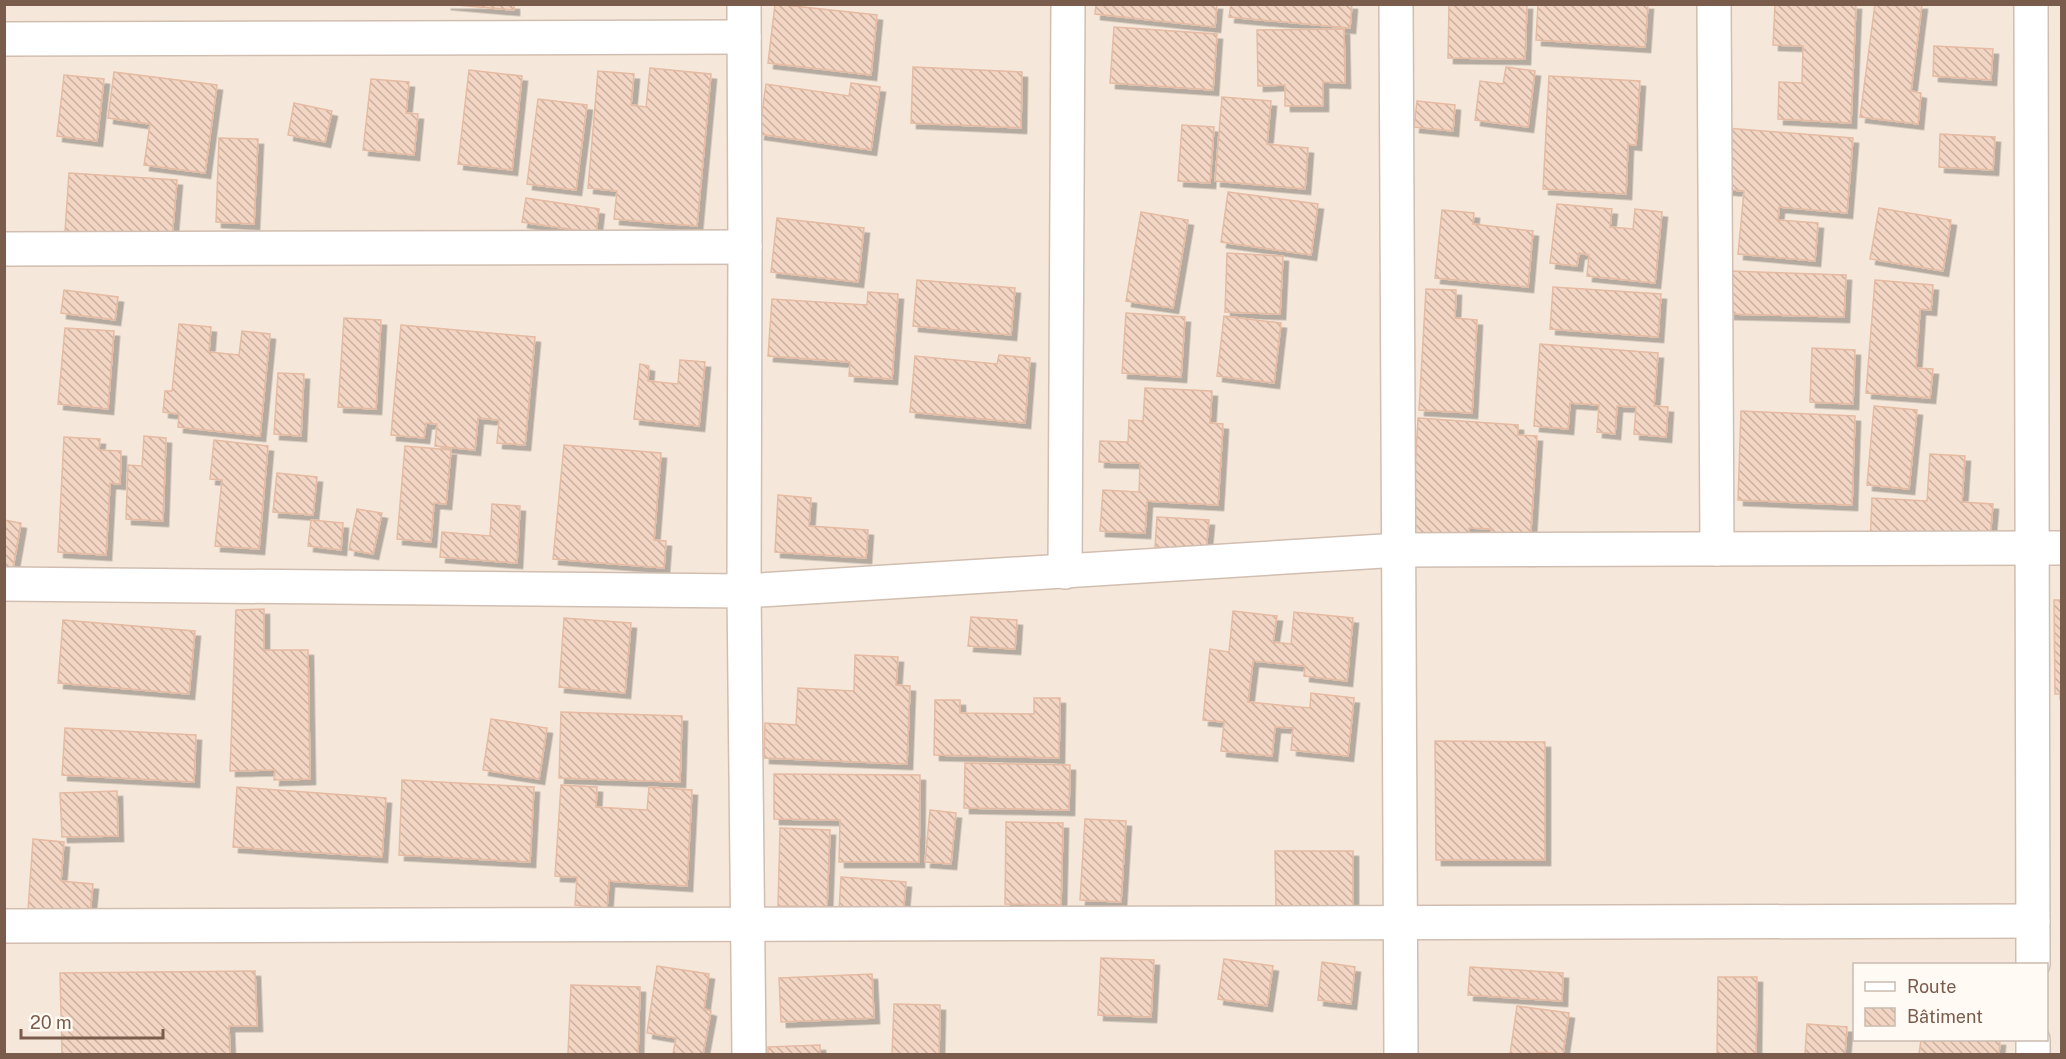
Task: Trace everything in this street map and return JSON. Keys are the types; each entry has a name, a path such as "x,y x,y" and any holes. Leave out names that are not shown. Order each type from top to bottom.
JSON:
{"street":[{"path":"744,4 746,247 744,591 749,1054"},
{"path":"1065,572 1068,4"},
{"path":"1396,4 1401,1054"},
{"path":"1714,4 1717,549"},
{"path":"2031,4 2047,548 2033,963"},
{"path":"4,39 744,37"},
{"path":"4,249 746,247"},
{"path":"4,584 744,591 1399,550 2047,548"},
{"path":"4,926 2033,921"}],"shaded area":[{"path":"5,5 2061,5 2061,1054 5,1054"}],"building":[{"path":"445,4 514,4 514,10"},
{"path":"775,4 877,15 871,75 768,63"},
{"path":"1096,4 1217,4 1215,27 1095,14"},
{"path":"1231,4 1352,4 1350,28 1229,17"},
{"path":"1449,4 1527,4 1525,59 1448,58"},
{"path":"1538,4 1648,4 1645,47 1536,40"},
{"path":"1775,4 1856,4 1851,123 1778,119 1779,82 1802,83 1803,46 1773,45"},
{"path":"1875,4 1922,4 1911,91 1921,93 1918,124 1860,117"},
{"path":"1114,27 1217,34 1213,90 1110,83"},
{"path":"1344,29 1345,83 1323,82 1323,106 1285,106 1285,85 1258,86 1257,30"},
{"path":"1934,46 1993,49 1991,80 1933,76"},
{"path":"913,67 1022,72 1021,128 911,123"},
{"path":"1506,67 1535,71 1528,127 1475,120 1480,81 1503,84"},
{"path":"650,68 711,74 697,226 614,219 617,191 588,188 598,71 634,74 631,105 646,107"},
{"path":"469,70 522,76 512,170 458,164"},
{"path":"114,72 217,85 205,173 144,165 150,124 108,118"},
{"path":"64,75 104,79 97,141 57,136"},
{"path":"1549,76 1640,81 1636,145 1628,144 1626,194 1543,189"},
{"path":"371,79 409,82 406,113 418,114 414,155 363,150"},
{"path":"851,83 880,87 871,150 759,134 766,84 849,96"},
{"path":"1222,97 1271,101 1267,144 1308,148 1305,189 1215,181"},
{"path":"538,99 587,105 576,190 527,184"},
{"path":"1417,101 1455,105 1453,131 1414,127"},
{"path":"294,103 332,111 325,142 288,135"},
{"path":"1182,125 1214,127 1210,183 1178,181"},
{"path":"1726,128 1853,138 1847,213 1779,207 1778,220 1818,223 1815,261 1738,254 1744,191 1721,189"},
{"path":"1940,134 1995,137 1993,170 1939,167"},
{"path":"219,138 258,139 254,224 216,222"},
{"path":"69,173 177,180 172,238 65,231"},
{"path":"1228,192 1318,204 1311,255 1221,242"},
{"path":"526,198 599,209 596,233 522,222"},
{"path":"1557,204 1612,209 1610,227 1633,229 1635,209 1662,212 1655,283 1587,276 1589,255 1579,253 1577,266 1550,263"},
{"path":"1879,208 1951,220 1943,271 1870,259"},
{"path":"1442,210 1474,213 1473,224 1533,231 1528,287 1435,278"},
{"path":"1141,212 1188,220 1173,308 1126,301"},
{"path":"777,218 864,228 858,282 771,272"},
{"path":"1227,253 1283,256 1280,314 1225,312"},
{"path":"1730,271 1846,275 1844,317 1729,314"},
{"path":"917,280 1015,288 1011,335 913,326"},
{"path":"1875,280 1933,285 1931,310 1920,309 1916,368 1933,369 1930,398 1866,393"},
{"path":"1553,287 1661,294 1658,337 1550,329"},
{"path":"1426,289 1456,290 1455,318 1477,320 1472,413 1419,410"},
{"path":"64,290 118,297 115,320 61,313"},
{"path":"868,292 898,294 892,379 849,376 850,362 768,356 772,299 867,305"},
{"path":"1126,313 1185,317 1181,377 1122,373"},
{"path":"1224,316 1281,323 1274,383 1217,376"},
{"path":"344,318 381,320 376,409 338,407"},
{"path":"179,324 211,327 209,352 239,355 242,331 270,334 260,436 178,427 179,414 163,412 165,391 172,391"},
{"path":"401,325 535,337 525,445 497,443 499,420 478,418 475,450 435,446 437,424 426,423 424,438 391,435"},
{"path":"65,328 114,331 108,409 58,404"},
{"path":"1540,344 1658,353 1654,406 1668,407 1666,437 1634,434 1636,407 1617,406 1615,434 1597,432 1599,405 1570,403 1568,429 1534,426"},
{"path":"1812,348 1855,350 1853,404 1810,402"},
{"path":"999,355 1030,358 1025,423 910,412 915,356 997,364"},
{"path":"680,360 705,362 699,426 634,419 640,364 649,366 648,381 678,384"},
{"path":"278,373 304,374 301,436 274,434"},
{"path":"1145,388 1212,391 1210,423 1223,424 1218,505 1147,501 1145,533 1100,531 1103,490 1139,492 1140,463 1099,462 1100,441 1128,442 1129,420 1143,421"},
{"path":"1874,406 1917,410 1909,489 1867,485"},
{"path":"1741,411 1855,416 1852,505 1738,500"},
{"path":"1418,418 1518,425 1518,435 1537,436 1529,561 1489,558 1491,529 1469,528 1468,556 1410,553"},
{"path":"144,436 166,438 163,521 126,519 128,465 142,466"},
{"path":"64,437 100,439 99,450 121,451 120,484 110,483 106,555 58,552"},
{"path":"214,440 268,446 259,549 215,546 222,480 210,479"},
{"path":"564,445 661,453 654,540 666,541 664,568 553,559"},
{"path":"405,446 451,450 446,504 434,503 431,542 397,539"},
{"path":"1930,454 1965,456 1962,502 1993,504 1989,550 1870,543 1872,498 1927,501"},
{"path":"277,473 317,477 313,515 273,512"},
{"path":"778,495 811,498 809,526 868,530 866,558 775,552"},
{"path":"492,504 520,506 517,563 440,557 442,532 490,536"},
{"path":"357,509 382,513 373,554 349,550"},
{"path":"1157,517 1209,520 1206,551 1155,547"},
{"path":"4,520 21,523 13,568 4,567"},
{"path":"311,520 343,523 341,550 308,546"},
{"path":"2054,600 2062,600 2062,694 2055,694"},
{"path":"264,609 264,650 308,650 310,779 274,780 275,770 230,771 236,610"},
{"path":"1233,611 1277,616 1273,642 1291,644 1294,612 1353,618 1347,681 1304,676 1305,666 1253,661 1248,702 1310,708 1311,693 1354,698 1348,756 1291,750 1293,728 1275,727 1272,756 1221,751 1224,722 1203,720 1210,649 1229,652"},
{"path":"971,617 1017,620 1015,649 968,646"},
{"path":"564,618 631,623 625,693 559,687"},
{"path":"63,620 195,631 189,694 58,683"},
{"path":"855,655 898,657 896,685 910,686 907,764 764,758 765,723 796,725 798,688 854,691"},
{"path":"1034,698 1060,698 1059,758 934,755 935,700 960,700 960,713 1034,714"},
{"path":"561,712 682,716 680,782 559,778"},
{"path":"491,719 547,728 539,779 483,770"},
{"path":"65,728 196,735 194,782 62,775"},
{"path":"1435,741 1545,742 1545,860 1436,860"},
{"path":"965,763 1070,765 1069,810 964,808"},
{"path":"774,774 920,775 919,862 839,862 840,820 774,819"},
{"path":"402,780 534,787 530,862 399,855"},
{"path":"561,785 597,787 596,807 647,810 649,787 692,790 687,886 609,881 607,908 575,905 577,877 555,876"},
{"path":"237,787 386,798 382,857 233,847"},
{"path":"117,791 118,836 62,837 60,793"},
{"path":"930,810 956,813 951,864 925,862"},
{"path":"1085,819 1126,821 1121,902 1080,900"},
{"path":"1006,822 1063,823 1061,905 1005,904"},
{"path":"780,828 830,830 827,907 778,906"},
{"path":"33,839 64,842 61,881 93,884 90,914 28,910"},
{"path":"1275,851 1353,851 1353,908 1276,908"},
{"path":"841,877 906,882 903,915 839,911"},
{"path":"1101,958 1154,960 1151,1017 1098,1015"},
{"path":"1224,959 1273,966 1267,1006 1218,999"},
{"path":"1322,962 1355,967 1351,1004 1318,1000"},
{"path":"657,966 709,974 704,1009 711,1011 703,1054 673,1054 676,1038 647,1033"},
{"path":"1470,967 1563,973 1562,1001 1468,995"},
{"path":"255,971 257,1026 229,1026 230,1054 62,1054 60,973"},
{"path":"872,974 874,1018 781,1022 779,978"},
{"path":"1718,977 1757,977 1756,1054 1717,1054"},
{"path":"571,985 640,987 638,1054 568,1054"},
{"path":"894,1004 940,1005 939,1054 892,1054"},
{"path":"1517,1006 1569,1013 1563,1054 1537,1052 1536,1054 1510,1054"},
{"path":"1807,1024 1847,1027 1845,1054 1805,1054"},
{"path":"1921,1041 2000,1041 1999,1054 1919,1054"},
{"path":"820,1045 820,1054 768,1054 768,1047"}]}
